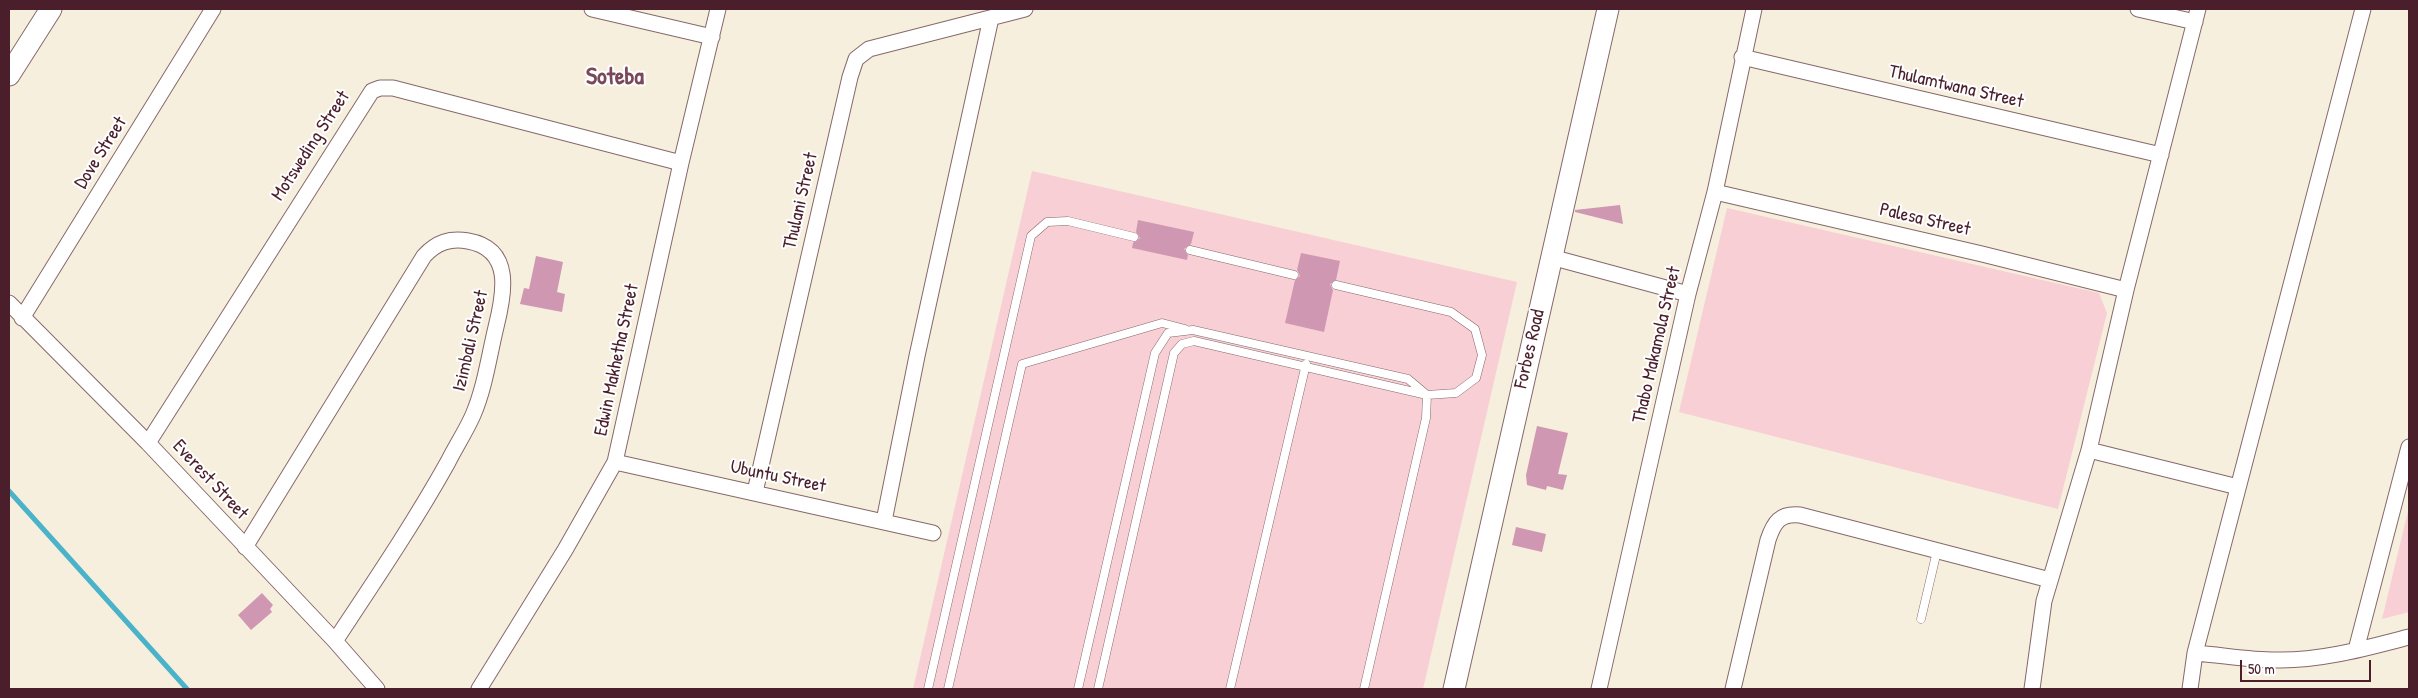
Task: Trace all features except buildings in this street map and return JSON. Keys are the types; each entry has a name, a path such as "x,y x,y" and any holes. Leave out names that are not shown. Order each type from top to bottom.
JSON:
{"street":[{"path":"9,75 51,9"},
{"name":"Dove Street","path":"22,318 213,9"},
{"path":"592,9 712,37"},
{"name":"Edwin Makhetha Street","path":"479,689 565,550 615,462 681,163 718,9"},
{"name":"Thulani Street","path":"755,492 847,87 856,59 865,50 878,46 1024,9"},
{"name":"Forbes Road","path":"1454,689 1608,9"},
{"name":"Thabo Makamola Street","path":"1598,689 1688,294 1715,192 1742,57 1754,9"},
{"path":"2032,689 2044,601 2089,450 2126,290 2197,15 2138,9"},
{"path":"2190,689 2196,653 2238,487 2249,451 2363,9"},
{"path":"884,521 917,356 991,18"},
{"name":"Thulamtwana Street","path":"1742,57 2161,155"},
{"name":"Motsweding Street","path":"148,444 346,129 372,91 380,88 392,88 681,163"},
{"name":"Palesa Street","path":"1715,192 2126,290"},
{"name":"Izimbali Street","path":"244,547 424,256 438,244 452,240 471,242 488,249 501,265 504,285 500,311 483,383 472,417 432,492 336,641"},
{"path":"1551,257 1688,294"},
{"name":"Everest Street","path":"9,303 148,444 244,547 336,641 377,689"},
{"path":"2356,650 2409,447"},
{"path":"2089,450 2238,487"},
{"name":"Ubuntu Street","path":"615,462 933,533"},
{"path":"1732,689 1768,540 1773,524 1780,517 1790,514 1800,515 2050,580"},
{"path":"2196,653 2277,660 2303,659 2356,650 2409,637"}],"lane":[{"path":"928,689 1032,236 1047,222 1068,222 1134,237"},
{"path":"1190,250 1294,275"},
{"path":"1098,689 1174,353 1182,344 1194,341 1427,395 1456,393 1476,378 1482,355 1475,329 1451,312 1336,285"},
{"path":"948,689 1022,364 1162,324 1408,379 1427,395"},
{"path":"1078,689 1155,353 1168,333 1193,330"},
{"path":"1230,689 1306,368 1307,357"},
{"path":"1364,689 1426,418 1427,395"},
{"path":"1921,619 1937,551"}],"shaded area":[{"path":"1032,171 1517,282 1423,689 913,689"},
{"path":"1727,208 2099,293 2107,313 2058,509 1679,412"},
{"path":"2409,507 2409,612 2382,619"}],"waterway":[{"path":"9,491 187,689"}],"district":[{"name":"Soteba","path":"615,78"}]}
